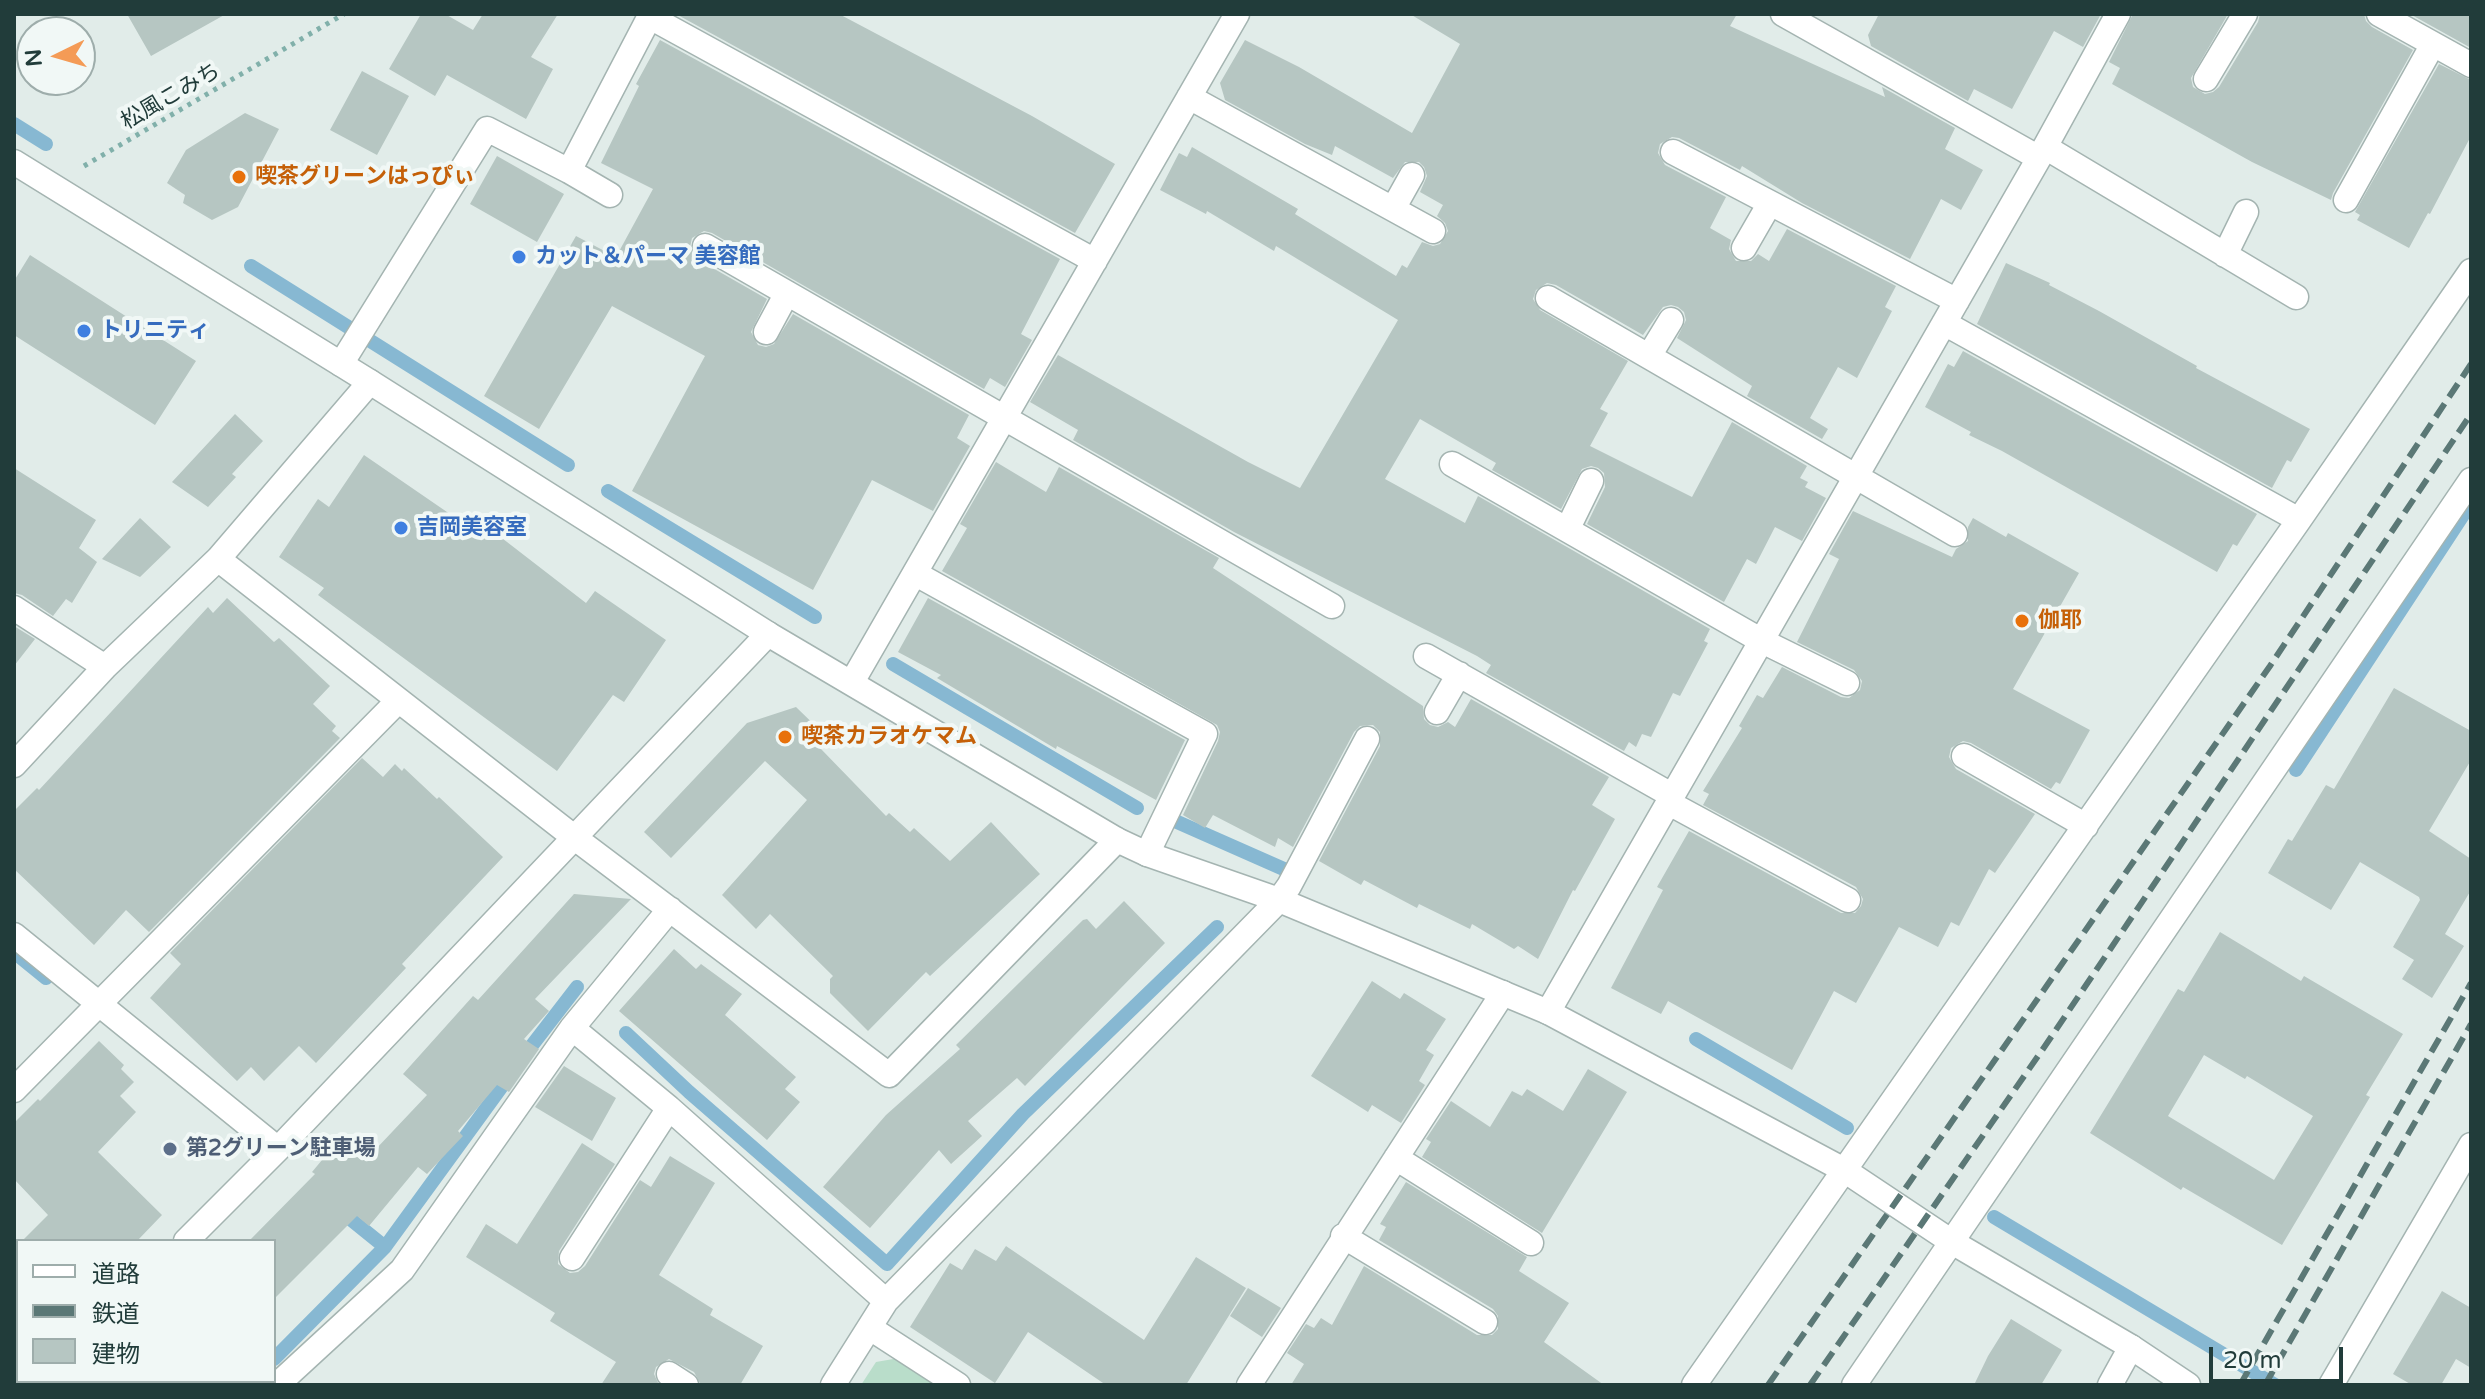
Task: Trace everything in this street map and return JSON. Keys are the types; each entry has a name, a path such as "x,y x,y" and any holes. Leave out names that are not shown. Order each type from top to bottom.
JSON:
{"street":[{"path":"852,682 1237,14"},
{"path":"1783,14 2042,153 2296,297"},
{"path":"1548,1012 2042,153 2118,14"},
{"path":"2206,79 2245,14"},
{"path":"2379,14 2471,65"},
{"path":"569,171 651,15 1095,261"},
{"path":"2346,200 2433,44"},
{"path":"1189,97 1433,231"},
{"path":"341,364 487,129 610,195"},
{"path":"1673,152 1957,301"},
{"path":"14,162 370,382 768,634 1117,840 1147,854 1279,900 1548,1012 1844,1170 1952,1242 2131,1347 2188,1385"},
{"path":"1393,209 1412,175"},
{"path":"1744,248 1770,203"},
{"path":"2225,255 2246,212"},
{"path":"705,246 1332,606"},
{"path":"1694,1385 2471,271"},
{"path":"766,332 787,293"},
{"path":"1548,298 1955,534"},
{"path":"1649,356 1671,320"},
{"path":"1944,323 2299,520"},
{"path":"14,765 105,667 218,559 370,382"},
{"path":"1452,464 1762,641 1847,683"},
{"path":"1854,1385 2471,480"},
{"path":"1568,528 1591,481"},
{"path":"218,559 575,838 889,1075 1117,840"},
{"path":"916,574 1205,734 1147,854"},
{"path":"14,608 105,667"},
{"path":"188,1239 278,1149 768,634"},
{"path":"1426,656 1848,900"},
{"path":"1437,712 1459,674"},
{"path":"14,1090 398,701"},
{"path":"833,1385 886,1301 1279,900 1367,739"},
{"path":"1964,756 2086,826"},
{"path":"284,1383 402,1270 572,1028 670,909"},
{"path":"14,935 278,1149"},
{"path":"1249,1385 1503,993"},
{"path":"572,1028 669,1108 886,1301"},
{"path":"572,1258 669,1108"},
{"path":"2331,1385 2471,1145"},
{"path":"1396,1158 1531,1243"},
{"path":"1343,1236 1485,1322"},
{"path":"870,1328 958,1385"},
{"path":"2110,1385 2131,1347"}],"path":[{"name":"松風こみち","path":"51,185 344,14"}],"green space":[{"path":"899,1358 941,1385 861,1385 876,1362"}],"building":[{"path":"127,14 226,14 151,56"},
{"path":"421,14 445,14 473,30 483,14 558,14 531,57 553,69 526,119 447,75 435,96 389,69"},
{"path":"676,14 839,14 1032,116 1115,164 1075,233"},
{"path":"1410,14 1737,14 1730,26 1885,97 1882,87 1955,128 1945,149 1983,170 1961,210 1941,199 1910,259 1802,203 1742,166 1740,170 1679,138 1672,137 1660,144 1658,153 1665,165 1726,197 1710,228 1731,240 1729,249 1736,261 1751,261 1758,254 1769,261 1787,229 1896,286 1885,307 1892,311 1857,378 1838,367 1810,418 1828,429 1822,439 1747,396 1752,386 1677,338 1686,320 1684,312 1678,307 1663,307 1643,335 1556,285 1547,283 1536,290 1533,299 1540,310 1628,361 1600,409 1608,413 1590,446 1692,497 1732,422 1807,466 1800,478 1808,482 1805,487 1826,498 1802,541 1775,527 1756,564 1747,559 1724,602 1587,524 1605,487 1604,473 1598,468 1591,466 1582,469 1561,509 1492,470 1496,463 1420,419 1385,479 1465,523 1478,496 1710,629 1704,641 1708,643 1680,696 1673,693 1651,737 1642,734 1636,747 1629,742 1624,751 1486,673 1491,665 1477,656 1234,532 1073,440 1078,430 1030,402 1058,355 1300,488 1398,320 1276,246 1274,251 1207,211 1206,214 1160,190 1179,153 1187,157 1192,147 1298,209 1295,214 1396,276 1402,265 1407,268 1422,242 1433,246 1440,244 1448,231 1437,216 1443,205 1420,192 1427,176 1424,167 1419,162 1405,162 1393,178 1335,146 1332,155 1305,144 1225,100 1220,83 1245,40 1299,67 1412,133 1460,44"},
{"path":"1879,14 2101,14 2083,47 2054,31 2012,109 1974,89 1968,101 1871,46 1868,35"},
{"path":"2133,14 2228,14 2191,78 2193,87 2205,94 2219,87 2260,14 2364,14 2372,27 2413,50 2331,200 2252,162 2112,84 2120,68 2109,62"},
{"path":"2410,14 2471,14 2471,48"},
{"path":"660,40 1060,259 1021,334 1032,340 1005,387 990,378 984,389 712,233 704,231 692,238 690,247 697,259 767,299 751,332 758,345 766,347 774,344 793,314 969,415 957,438 970,446 933,511 872,480 813,590 632,491 705,356 612,306 539,429 484,396 576,236 616,257 653,189 601,163 639,86 636,84"},
{"path":"2439,64 2471,80 2471,136 2409,248 2357,220 2360,215 2355,212"},
{"path":"362,71 409,96 377,155 330,130"},
{"path":"245,113 279,129 238,207 212,220 183,203 185,195 167,183 186,150"},
{"path":"497,156 564,194 537,242 470,204"},
{"path":"30,255 196,361 155,425 14,335 14,281"},
{"path":"2006,263 2050,283 2196,368 2310,429 2291,462 2287,460 2272,488 1977,324"},
{"path":"1963,351 2257,514 2237,546 2233,544 2217,572 1969,435 1971,432 1925,407 1948,364 1954,367"},
{"path":"235,414 263,441 232,474 236,477 208,507 172,482"},
{"path":"364,455 479,534 485,525 586,603 595,591 666,640 624,702 613,695 557,771 318,595 324,588 279,557 318,499 329,507"},
{"path":"996,462 1046,492 1059,467 1219,558 1213,568 1423,706 1424,719 1430,725 1438,727 1448,722 1455,727 1471,699 1609,777 1592,805 1615,819 1573,890 1538,959 1518,946 1514,949 1472,924 1470,929 1419,904 1417,908 1364,880 1361,885 1319,861 1380,746 1380,732 1373,725 1360,726 1354,732 1293,847 1278,838 1275,847 1213,815 1205,828 1183,815 1218,741 1220,732 1217,725 942,571 967,528 960,524"},
{"path":"14,468 96,520 79,548 97,562 72,603 66,599 53,616 14,593"},
{"path":"1853,511 1952,557 1956,549 1968,541 1968,527 1973,518 2006,537 2008,533 2079,573 2013,689 2090,730 2060,784 2056,782 2051,789 1971,743 1963,741 1951,748 1949,757 1956,769 2035,814 1995,873 1989,869 1959,926 1951,922 1938,947 1899,927 1856,1003 1834,991 1792,1070 1668,1001 1661,1014 1611,988 1663,890 1657,887 1689,831 1841,913 1855,913 1861,906 1863,899 1856,887 1703,805 1709,794 1703,791 1742,728 1739,726 1757,695 1763,698 1782,667 1841,697 1849,698 1860,690 1862,681 1854,670 1797,642 1839,559 1829,554"},
{"path":"140,518 171,547 140,577 102,559"},
{"path":"227,598 274,642 279,638 330,686 313,704 336,726 332,731 340,738 149,932 126,910 94,945 14,869 14,811 37,788 39,790 208,607 213,613"},
{"path":"928,598 1185,740 1156,800 1057,746 1056,749 937,678 941,675 898,652"},
{"path":"14,626 35,639 14,666"},
{"path":"2394,688 2471,731 2471,760 2429,831 2471,859 2471,890 2445,934 2464,946 2432,998 2402,979 2414,960 2393,947 2419,897 2360,862 2331,910 2268,873 2288,839 2292,841 2326,785 2334,789"},
{"path":"796,707 830,740 821,749 886,816 889,813 910,832 914,828 950,861 991,822 1040,874 930,976 926,972 868,1031 830,993 830,979 833,976 770,914 756,929 722,895 807,800 765,761 671,858 644,832 747,723"},
{"path":"362,758 383,777 395,764 402,771 404,768 503,857 402,964 406,968 316,1063 299,1046 264,1081 251,1067 237,1081 150,998 181,964 170,953"},
{"path":"574,894 631,899 535,999 549,1011 524,1039 539,1049 509,1092 497,1085 458,1131 463,1136 427,1174 418,1167 369,1226 357,1216 276,1297 276,1239 251,1239 315,1174 312,1172 342,1136 360,1151 367,1143 375,1150 427,1095 403,1074 473,996 478,1000"},
{"path":"1124,901 1165,943 1025,1086 1017,1078 968,1121 982,1136 951,1164 939,1150 870,1228 823,1187 886,1115 960,1049 956,1045 1083,920 1087,919 1096,929"},
{"path":"2220,932 2301,981 2304,976 2403,1034 2366,1095 2370,1097 2282,1245 2183,1187 2181,1190 2090,1133 2178,989 2184,992","holes":["2204,1055 2245,1079 2247,1076 2313,1116 2274,1180 2168,1116"]},
{"path":"674,949 696,969 701,964 742,994 725,1015 796,1077 785,1089 800,1102 767,1140 619,1011"},
{"path":"1372,981 1400,999 1404,993 1446,1019 1426,1050 1434,1055 1419,1081 1425,1085 1401,1123 1372,1105 1368,1112 1311,1076"},
{"path":"99,1041 124,1065 121,1069 134,1082 120,1096 136,1112 98,1152 162,1215 139,1239 24,1239 48,1215 14,1179 14,1123 38,1099 40,1101"},
{"path":"564,1066 616,1098 592,1141 535,1107"},
{"path":"1588,1069 1627,1092 1542,1233 1422,1157 1431,1142 1426,1139 1451,1101 1490,1127 1512,1091 1522,1096 1527,1089 1563,1111"},
{"path":"582,1143 615,1164 559,1251 558,1264 570,1273 578,1272 585,1266 640,1180 651,1187 670,1156 715,1183 659,1275 713,1309 710,1315 763,1346 740,1385 701,1385 694,1372 669,1359 656,1367 654,1374 659,1385 601,1385 616,1362 550,1321 555,1313 466,1257 486,1224 517,1244"},
{"path":"1406,1182 1527,1257 1519,1271 1569,1303 1544,1342 1604,1385 1291,1385 1304,1364 1287,1353 1306,1324 1314,1328 1321,1318 1332,1325 1364,1266 1477,1335 1492,1335 1498,1329 1498,1316 1493,1309 1379,1240 1386,1227 1380,1224"},
{"path":"1006,1246 1144,1340 1196,1257 1246,1288 1186,1385 1106,1385 1028,1332 995,1383 910,1327 950,1263 962,1270 975,1249 996,1261"},
{"path":"1248,1288 1281,1308 1262,1337 1230,1316"},
{"path":"2442,1291 2471,1308 2471,1368 2456,1359 2441,1385 2412,1385 2393,1374"},
{"path":"2011,1319 2062,1350 2041,1385 1974,1385 1988,1356"}],"waterway":[{"path":"14,124 46,144"},
{"path":"251,266 568,465"},
{"path":"608,491 815,617"},
{"path":"2296,770 2471,503"},
{"path":"893,664 1137,808"},
{"path":"1175,821 1286,870"},
{"path":"626,1033 689,1092 887,1264 1023,1114 1217,927"},
{"path":"14,952 46,978"},
{"path":"523,1057 577,987"},
{"path":"1696,1039 1847,1128"},
{"path":"276,1357 385,1247 511,1074"},
{"path":"338,1209 385,1247"},
{"path":"1994,1217 2275,1385"}],"railway":[{"path":"1768,1385 2270,666 2471,364"},
{"path":"1810,1385 2045,1046 2471,414"},
{"path":"2240,1385 2471,983"},
{"path":"2265,1385 2471,1024"}],"place":[{"name":"喫茶グリーンはっぴぃ","path":"239,177"},
{"name":"カット＆パーマ 美容館","path":"519,257"},
{"name":"トリニティ","path":"84,331"},
{"name":"吉岡美容室","path":"401,528"},
{"name":"伽耶","path":"2022,621"},
{"name":"喫茶カラオケマム","path":"785,737"},
{"name":"第2グリーン駐車場","path":"170,1149"}]}
